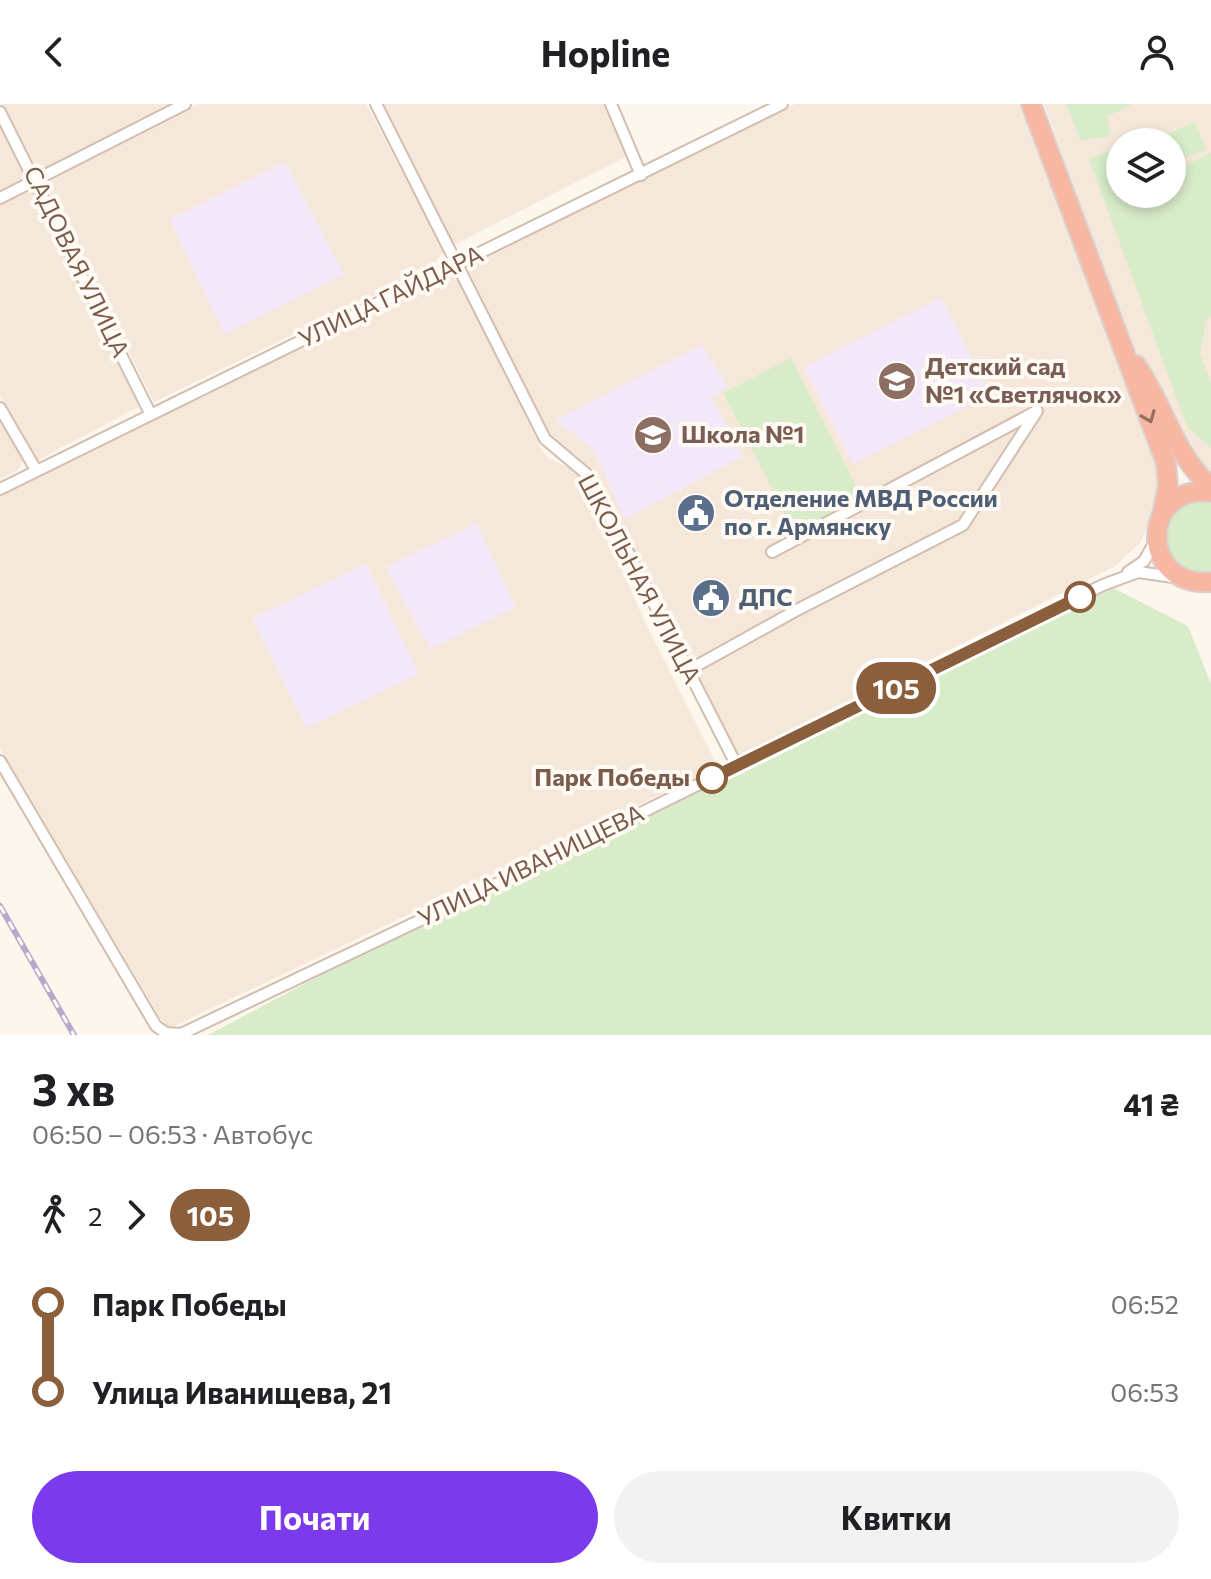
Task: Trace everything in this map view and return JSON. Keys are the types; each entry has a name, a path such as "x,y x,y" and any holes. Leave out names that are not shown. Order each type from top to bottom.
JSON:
{"highway":[{"path":"1031,104 1166,463 1168,486 1156,540 1165,563 1184,579 1211,582"},
{"path":"1122,344 1156,394 1182,456 1211,490"},
{"path":"1162,515 1168,506 1187,493 1211,490"}],"street":[{"path":"0,198 37,182 185,104"},
{"name":"ШКОЛЬНАЯ УЛИЦА","path":"376,104 545,439 589,476 737,766"},
{"path":"611,104 641,175"},
{"name":"УЛИЦА ГАЙДАРА","path":"0,489 782,104"},
{"name":"САДОВАЯ УЛИЦА","path":"0,112 150,413"},
{"path":"0,408 36,470"},
{"path":"689,670 797,610 963,525 1037,411 772,552"},
{"name":"УЛИЦА ИВАНИЩЕВА","path":"1120,578 1144,561 1156,540"},
{"name":"УЛИЦА ИВАНИЩЕВА","path":"0,761 156,1026 166,1033 181,1034 1120,578 1138,572 1184,579"}],"shaded area":[{"path":"2,104 173,104 40,175"},
{"path":"198,104 366,104 444,251 432,267 154,402 44,184"},
{"path":"384,104 606,104 631,154 454,245"},
{"path":"795,104 1022,104 1160,471 1159,491 1141,542 1115,566 734,759 594,478 548,435 469,273 470,266 481,259"},
{"path":"1044,104 1211,104 1211,479 1200,471 1161,389 1129,341"},
{"path":"0,126 28,177 0,192"},
{"path":"285,162 344,275 224,334 170,219"},
{"path":"32,191 140,406 38,460 0,397 0,203"},
{"path":"455,276 462,284 541,449 548,458 574,470 585,484 643,618 718,767 170,1028 160,1018 0,748 0,496 443,279"},
{"name":"Детский сад №1 «Светлячок»","path":"941,298 990,395 853,464 804,367"},
{"name":"Школа №1","path":"702,345 728,387 711,397 743,456 625,519 594,450 555,420"},
{"path":"0,418 24,459 18,470 0,479"},
{"path":"477,523 515,607 430,649 386,567"},
{"path":"366,564 419,674 306,728 253,618"}],"green space":[{"path":"1066,104 1129,104 1107,116 1109,128 1106,128 1106,137 1081,141"},
{"path":"1195,122 1206,150 1186,157 1186,128 1181,128"},
{"path":"1106,152 1106,205 1089,159"},
{"path":"1211,153 1211,317 1207,318 1200,354 1211,384 1211,448 1187,427 1107,208 1186,208 1186,165"},
{"path":"791,358 862,497 794,532 723,393"},
{"path":"1211,499 1211,575 1196,574 1183,568 1173,558 1164,533 1166,521 1173,510 1185,502"},
{"name":"Парк Победы","path":"1113,588 1188,626 1211,684 1211,1035 208,1035 321,975"}],"railway":[{"path":"0,906 74,1035"}],"bus line":[{"name":"105","path":"712,778 1080,597"}],"place":[{"name":"Детский сад №1 «Светлячок»","path":"897,381"},
{"name":"Школа №1","path":"653,435"},
{"name":"Отделение МВД России по г. Армянску","path":"696,513"},
{"name":"ДПС","path":"711,598"},
{"name":"Парк Победы","path":"712,778"}]}
